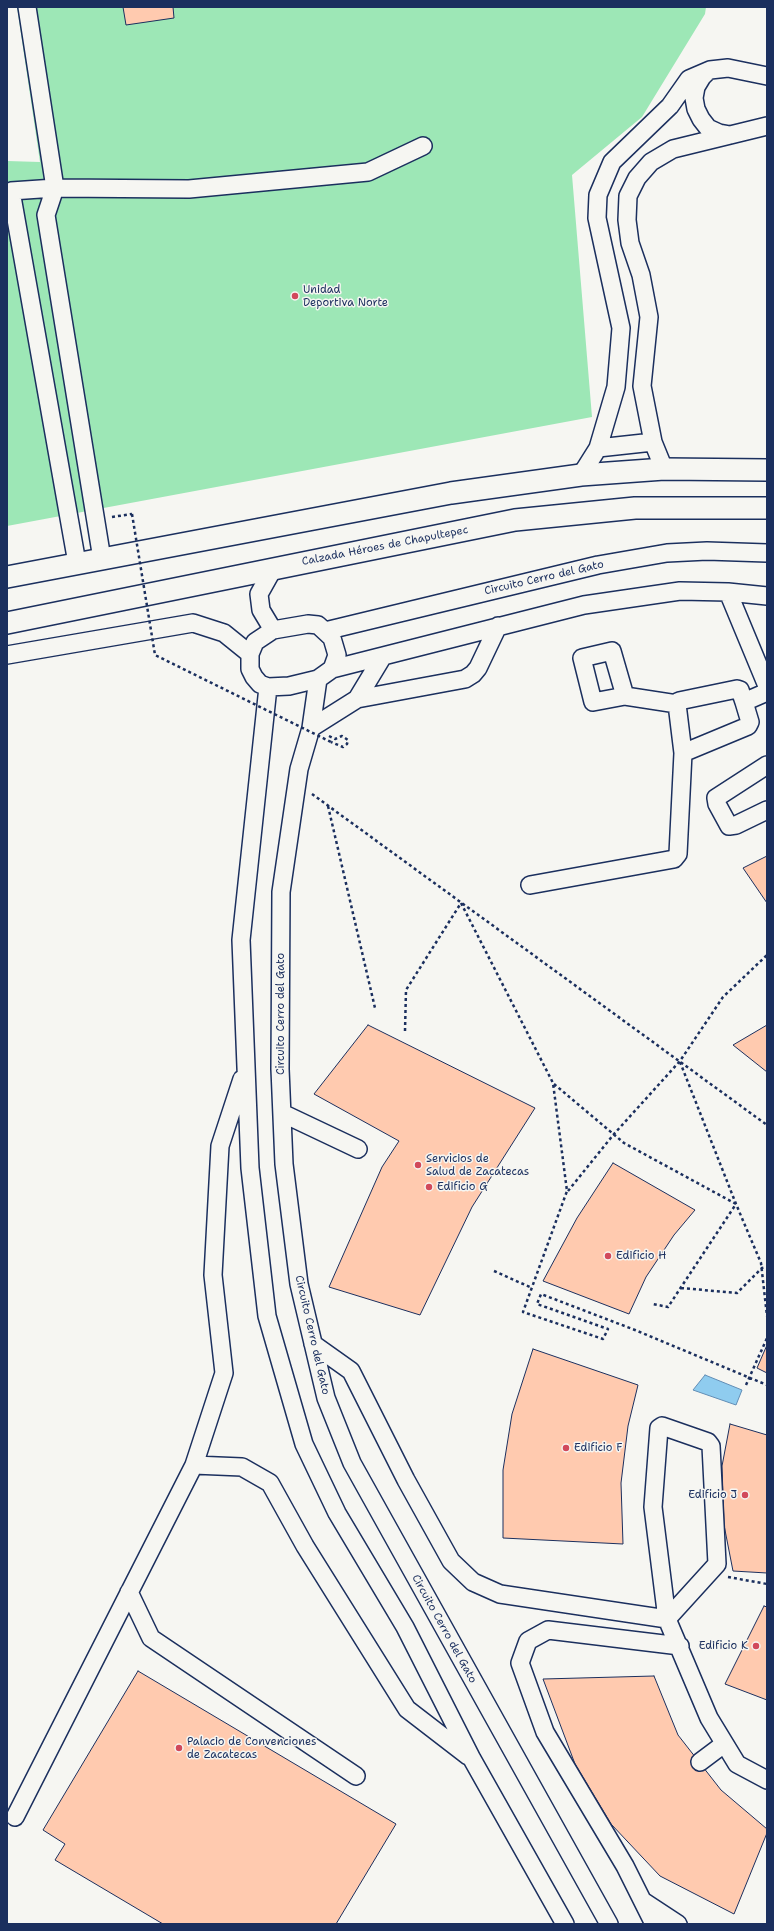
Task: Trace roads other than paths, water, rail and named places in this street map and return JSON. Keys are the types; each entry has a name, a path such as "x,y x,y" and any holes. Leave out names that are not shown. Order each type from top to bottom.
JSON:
{"main road":[{"path":"7,577 451,493 581,475 664,469 767,470"},
{"name":"Calzada Héroes de Chapultepec","path":"7,623 515,520 635,508 767,508"}],"street":[{"path":"26,7 54,188 46,215 102,559"},
{"path":"581,475 598,448 616,388 621,328 597,218 598,195 612,162 670,106 689,79 710,70 728,68 767,76"},
{"path":"710,70 702,77 696,87 694,98 696,109 708,128 719,133 730,135"},
{"path":"664,469 653,442 642,386 649,318 641,274 630,244 627,220 628,196 637,178 651,162 673,149 767,126"},
{"path":"77,563 10,191 54,188 189,189 368,172 423,146"},
{"path":"616,388 642,386"},
{"path":"598,448 653,442"},
{"name":"Circuito Cerro del Gato","path":"325,631 598,564 667,553 707,551 767,553"},
{"path":"273,569 259,594 261,610 273,630"},
{"path":"7,571 28,573"},
{"path":"332,669 337,655 332,638 318,625 308,624 273,630 255,642 250,654 250,669 260,684 268,687 289,686 318,679 332,669 584,605 680,591 728,592 767,596"},
{"path":"728,592 767,686"},
{"path":"7,655 193,623 224,633 250,654"},
{"path":"310,728 357,699 465,678 473,674 498,626"},
{"path":"357,699 383,656"},
{"name":"Circuito Cerro del Gato","path":"318,679 310,728 297,783 281,892 280,1069 284,1164 299,1284 313,1344 326,1398 352,1463 609,1924"},
{"path":"268,687 241,940 250,1168 267,1316 304,1444 337,1513 405,1627 472,1759 564,1924"},
{"path":"625,696 677,704 679,701 737,689 740,690 750,722 748,726 682,753"},
{"path":"744,702 767,692"},
{"path":"530,885 674,859 678,854 682,753 677,704"},
{"path":"767,765 716,798 717,804 729,826 736,825 767,810"},
{"path":"15,1817 194,1465 224,1373 213,1275 220,1146 246,1068"},
{"path":"282,1113 358,1148"},
{"path":"313,1344 351,1371 406,1480 451,1561 473,1582 500,1594 667,1619"},
{"path":"667,1619 717,1564 711,1446 708,1442 662,1426 659,1428 653,1507 667,1619 680,1646 709,1718 724,1744 737,1764 767,1780"},
{"path":"194,1465 242,1467 270,1483 305,1546 407,1709 472,1759"},
{"path":"129,1592 151,1638 356,1776"},
{"path":"654,1924 625,1866 545,1732 520,1663 528,1641 548,1630 680,1646"},
{"path":"700,1762 724,1744"},
{"path":"642,1900 678,1924"}],"water":[{"path":"705,1375 742,1390 736,1405 693,1390"}],"place":[{"name":"Unidad Deportiva Norte","path":"295,296"},
{"name":"Servicios de Salud de Zacatecas","path":"418,1165"},
{"name":"Edificio G","path":"429,1187"},
{"name":"Edificio H","path":"608,1256"},
{"name":"Edificio F","path":"566,1448"},
{"name":"Edificio J","path":"745,1495"},
{"name":"Edificio K","path":"756,1646"},
{"name":"Palacio de Convenciones de Zacatecas","path":"179,1748"}]}
